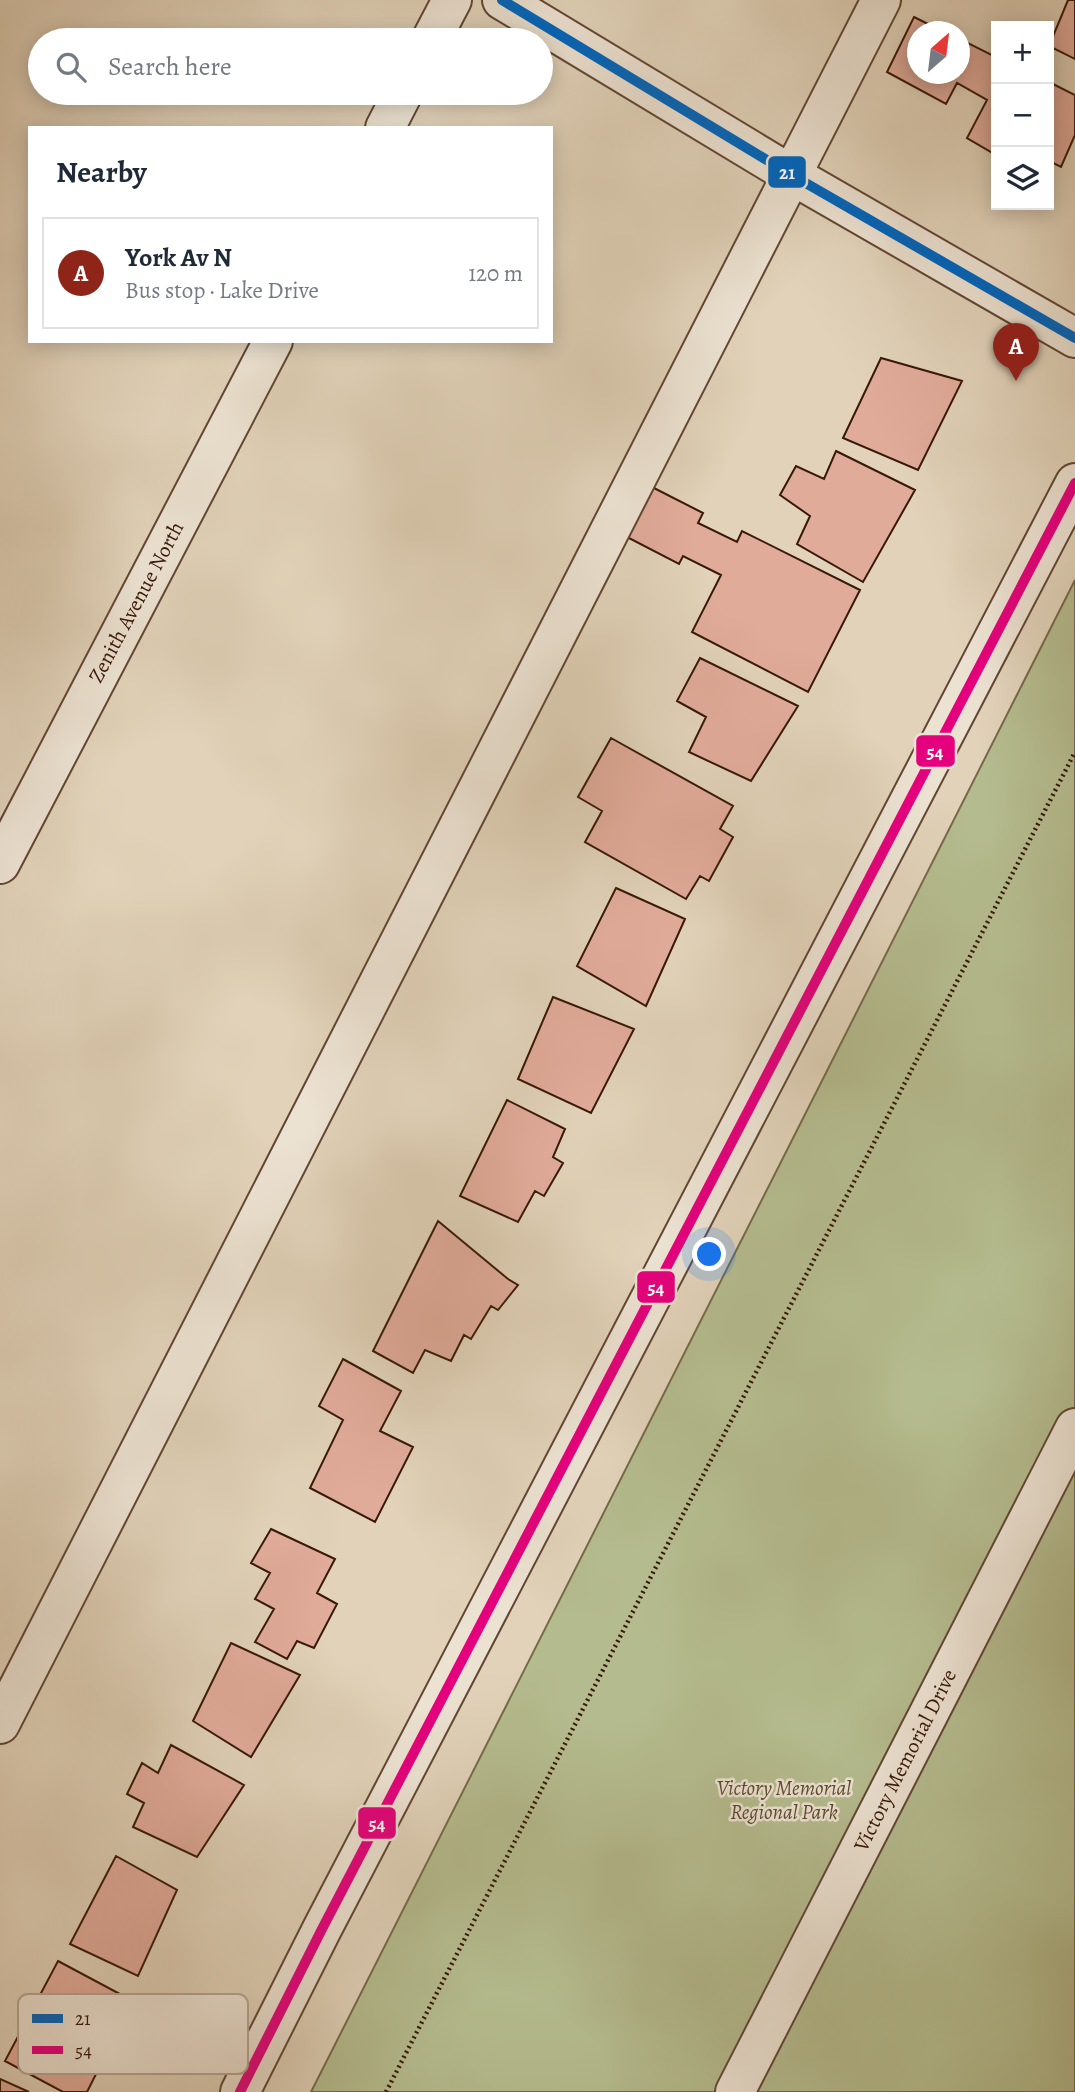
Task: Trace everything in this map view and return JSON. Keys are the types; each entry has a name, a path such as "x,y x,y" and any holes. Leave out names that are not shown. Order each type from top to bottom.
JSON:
{"street":[{"path":"437,28 452,0"},
{"path":"502,0 548,28"},
{"path":"0,1724 881,0"},
{"path":"553,31 790,174 1075,338"},
{"path":"386,126 397,105"},
{"name":"Zenith Avenue North","path":"0,864 272,343"},
{"path":"240,2092 488,1609 1075,483"},
{"name":"Victory Memorial Drive","path":"735,2092 1075,1428"}],"path":[{"path":"386,2092 1075,752"}],"green space":[{"name":"Victory Memorial Regional Park","path":"1075,580 1075,2092 311,2092"}],"building":[{"path":"1068,0 1075,0 1075,59 1054,48 1054,34"},
{"path":"907,31 907,83 887,72"},
{"path":"970,44 991,54 991,152 967,138 987,100 959,84 970,84"},
{"path":"909,84 956,84 946,104"},
{"path":"1054,84 1075,95 1075,135 1061,167 1054,164"},
{"path":"881,358 962,381 918,470 843,438"},
{"path":"836,451 915,490 863,582 797,544 810,516 780,495 796,466 824,479"},
{"path":"650,486 703,513 698,523 737,542 742,531 860,590 808,692 692,632 721,575 683,556 679,564 625,536"},
{"path":"700,658 798,706 751,781 689,752 706,717 677,701"},
{"path":"611,738 733,806 720,829 733,837 709,881 700,876 686,899 585,842 602,811 578,797"},
{"path":"616,888 685,919 646,1006 577,966"},
{"path":"553,997 634,1029 591,1113 518,1079"},
{"path":"507,1100 565,1129 553,1157 563,1163 544,1196 535,1191 518,1222 460,1196"},
{"path":"438,1221 518,1285 498,1310 491,1306 471,1339 464,1335 451,1361 425,1350 413,1373 373,1351"},
{"path":"343,1359 401,1391 380,1431 413,1447 375,1522 310,1488 343,1420 319,1406"},
{"path":"271,1529 335,1559 317,1593 337,1604 314,1648 297,1641 287,1659 255,1642 274,1609 255,1599 270,1573 251,1563"},
{"path":"231,1643 300,1675 251,1757 193,1721"},
{"path":"171,1745 244,1785 197,1857 133,1827 144,1803 127,1794 142,1763 158,1773"},
{"path":"116,1856 177,1890 138,1976 70,1944"},
{"path":"58,1961 120,1994 41,1994"},
{"path":"18,2036 18,2068 5,2061"},
{"path":"29,2074 96,2074 87,2092 63,2092"},
{"path":"0,2079 29,2092 0,2092"}],"transit line":[{"name":"21","path":"502,0 548,28"},
{"name":"21","path":"553,31 790,174 1075,338"},
{"name":"54","path":"240,2092 322,1929 1075,483"}],"place":[{"name":"York Av N","path":"1016,381"}]}
